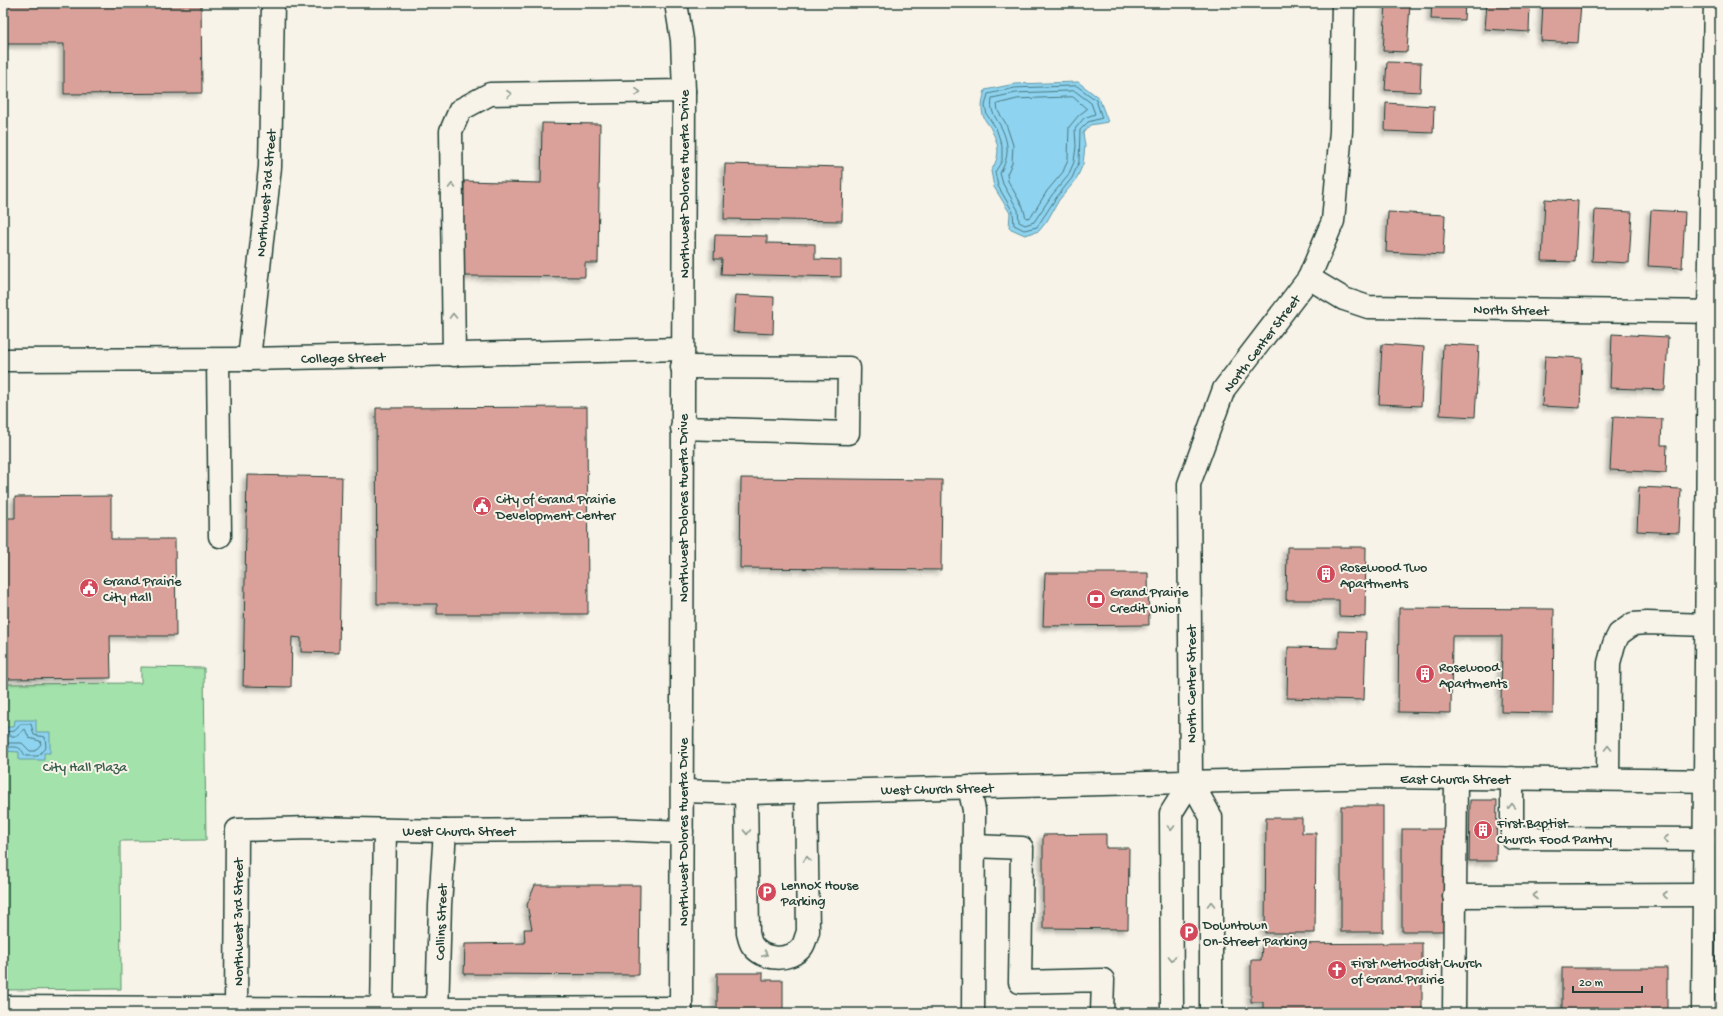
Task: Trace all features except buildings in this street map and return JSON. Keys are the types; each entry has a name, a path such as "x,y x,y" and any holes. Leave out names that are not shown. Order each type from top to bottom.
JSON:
{"street":[{"name":"Northwest 3rd Street","path":"249,359 270,167 273,3"},
{"name":"Northwest Dolores Huerta Drive","path":"676,3 682,40 684,91 681,1011"},
{"name":"North Center Street","path":"1212,1013 1211,817 1191,781 1189,484 1224,389 1309,278 1333,221 1341,131 1343,3"},
{"path":"1703,1013 1705,839 1713,781 1707,625 1715,312 1715,3"},
{"path":"454,355 451,131 460,110 490,94 684,91"},
{"name":"North Street","path":"1309,278 1344,299 1368,308 1715,312"},
{"name":"College Street","path":"3,360 218,360 454,355 682,358 849,368 848,433 682,428"},
{"path":"218,360 220,536"},
{"path":"1608,779 1609,663 1614,644 1619,634 1633,624 1654,623 1707,625"},
{"name":"East Church Street","path":"1191,781 1385,777 1713,781"},
{"path":"1454,1013 1456,778"},
{"path":"1512,778 1512,838 1705,839"},
{"path":"1172,1013 1171,813 1191,781"},
{"name":"West Church Street","path":"682,791 746,793 1191,781"},
{"path":"969,787 974,810 973,1013"},
{"path":"746,793 748,933 751,945 761,954 774,958 791,955 802,947 808,932 806,791"},
{"name":"West Church Street","path":"237,830 310,828 445,831 613,829 682,832"},
{"name":"Northwest 3rd Street","path":"236,1011 237,830"},
{"path":"382,1011 385,830"},
{"name":"Collins Street","path":"437,1011 440,904 445,831"},
{"path":"974,846 1022,848 1020,982 1103,980 1102,1013"},
{"path":"1454,896 1704,895"},
{"path":"3,1007 104,1010 236,1011 681,1011"}],"green space":[{"name":"City Hall Plaza","path":"141,667 204,668 206,840 120,841 121,989 3,990 3,684 141,683"}],"water":[{"path":"1078,82 1099,98 1108,122 1090,125 1083,133 1085,146 1083,164 1076,180 1059,200 1047,221 1039,231 1025,235 1009,228 1010,213 994,187 991,171 996,161 998,147 995,137 984,118 982,111 985,90 1015,84"},
{"path":"15,720 36,720 36,732 50,732 50,753 44,753 44,760 19,760 19,752 3,751 3,727 14,727"}],"place":[{"name":"City of Grand Prairie Development Center","path":"482,506"},
{"name":"Rosewood Two Apartments","path":"1326,574"},
{"name":"Grand Prairie City Hall","path":"89,588"},
{"name":"Grand Prairie Credit Union","path":"1096,599"},
{"name":"Rosewood Apartments","path":"1425,674"},
{"name":"First Baptist Church Food Pantry","path":"1483,830"},
{"name":"Lennox House Parking","path":"767,892"},
{"name":"Downtown On-Street Parking","path":"1189,932"},
{"name":"First Methodist Church of Grand Prairie","path":"1337,970"}]}
